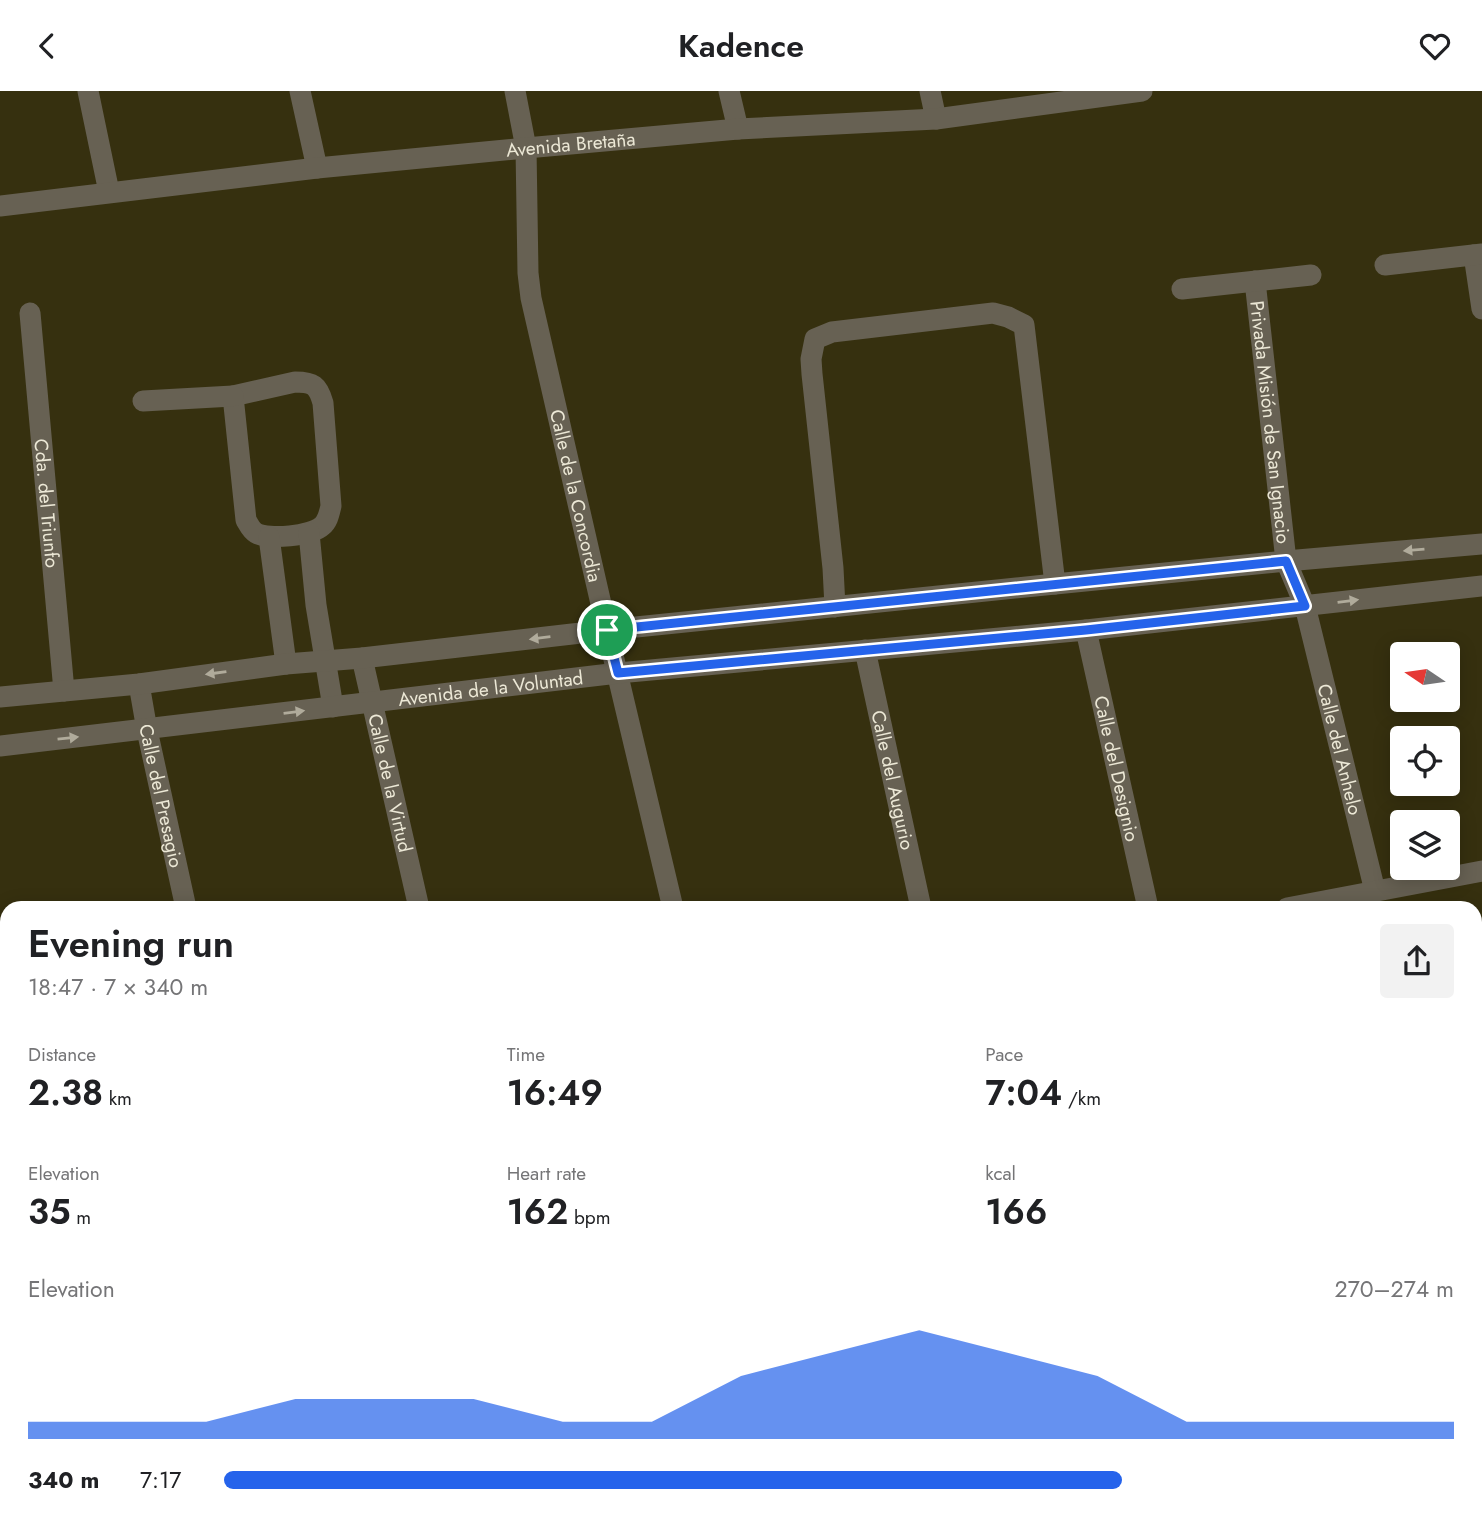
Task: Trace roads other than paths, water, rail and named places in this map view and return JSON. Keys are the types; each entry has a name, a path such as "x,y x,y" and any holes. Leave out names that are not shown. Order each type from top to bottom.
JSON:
{"street":[{"path":"88,91 109,192"},
{"path":"300,91 317,168"},
{"name":"Calle de la Concordia","path":"515,91 526,148 528,273 531,298 672,901"},
{"path":"729,91 738,129"},
{"path":"930,91 936,119"},
{"name":"Avenida Bretaña","path":"0,205 317,168 526,148 738,129 936,119 1141,91"},
{"path":"1385,265 1478,254 1482,309"},
{"path":"1182,289 1311,275"},
{"name":"Privada Misión de San Ignacio","path":"1255,281 1286,561 1305,606"},
{"name":"Cda. del Triunfo","path":"30,313 64,691"},
{"path":"835,607 811,375 815,339 832,332 993,313 1024,325 1055,583"},
{"path":"143,401 233,396 295,382 314,385 320,392 323,403 331,506 328,519 321,527 309,533 269,537 250,529 233,396"},
{"path":"309,533 316,605 333,707"},
{"path":"269,537 286,664"},
{"path":"0,697 1055,583 1482,544"},
{"name":"Avenida de la Voluntad","path":"0,746 618,673 1086,630 1482,586"},
{"path":"279,610 316,605"},
{"name":"Calle del Anhelo","path":"1305,606 1375,891"},
{"name":"Calle del Designio","path":"1086,630 1147,901"},
{"name":"Calle del Augurio","path":"865,650 919,901"},
{"name":"Calle de la Virtud","path":"362,658 417,901"},
{"name":"Calle del Presagio","path":"139,684 184,901"},
{"path":"1323,901 1482,871"}]}
